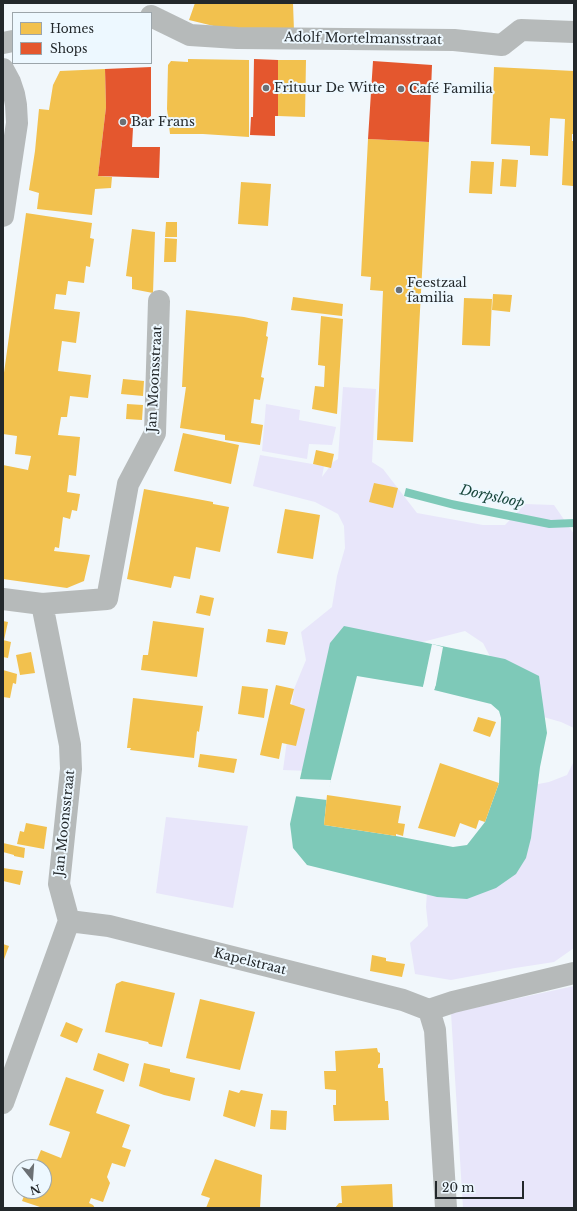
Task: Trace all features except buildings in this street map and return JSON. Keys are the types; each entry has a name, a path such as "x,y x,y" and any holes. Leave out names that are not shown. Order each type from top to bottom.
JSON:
{"street":[{"name":"Adolf Mortelmansstraat","path":"152,15 190,35 237,38 454,40 502,45 521,30 574,32"},
{"path":"3,69 14,94 17,123 3,216"},
{"name":"Jan Moonsstraat","path":"3,599 42,604 107,599 128,484 155,433 159,301"},
{"name":"Jan Moonsstraat","path":"42,604 70,745 71,769 59,884 70,921"},
{"path":"3,1103 70,921"},
{"name":"Kapelstraat","path":"70,921 109,926 403,1000 429,1010"},
{"path":"446,1208 435,1030 429,1010 453,1002 574,973"}],"shaded area":[{"path":"343,387 376,389 372,462 383,469 417,513 483,525 505,525 525,504 554,505 574,534 574,728 561,722 540,716 498,672 483,643 465,631 399,648 370,647 309,771 283,770 294,689 306,660 301,632 332,607 337,576 345,548 344,526 338,514 315,502 253,486 260,455 324,466 322,477 333,462 338,459"},
{"path":"266,404 300,410 299,420 336,427 332,445 309,444 307,459 262,451"},
{"path":"406,488 452,500 551,520 574,519 574,527 549,528 454,509 404,496"},
{"path":"344,626 505,659 539,676 547,733 540,767 531,838 526,858 516,874 496,888 467,899 437,897 307,865 293,848 290,824 330,643","holes":["357,676 423,687 425,681 436,684 434,690 491,704 499,711 501,718 499,783 485,822 467,845 453,847 396,836 324,825 327,795"]},
{"path":"574,761 574,948 554,962 451,980 415,974 410,943 428,926 426,907 428,877 468,865 533,785 549,782 567,775"},
{"path":"166,817 248,826 233,908 156,893"},
{"path":"574,986 574,1208 463,1208 451,1013"}],"pier":[{"path":"432,644 443,647 434,690 432,689 434,685 426,684 425,688 423,687"},
{"path":"298,779 331,780 327,800 294,796"}],"place":[{"name":"Frituur De Witte","path":"266,88"},
{"name":"Café Familia","path":"401,89"},
{"name":"Bar Frans","path":"123,122"},
{"name":"Feestzaal familia","path":"399,290"}],"water label":[{"name":"Dorpsloop","path":"492,497"}]}
